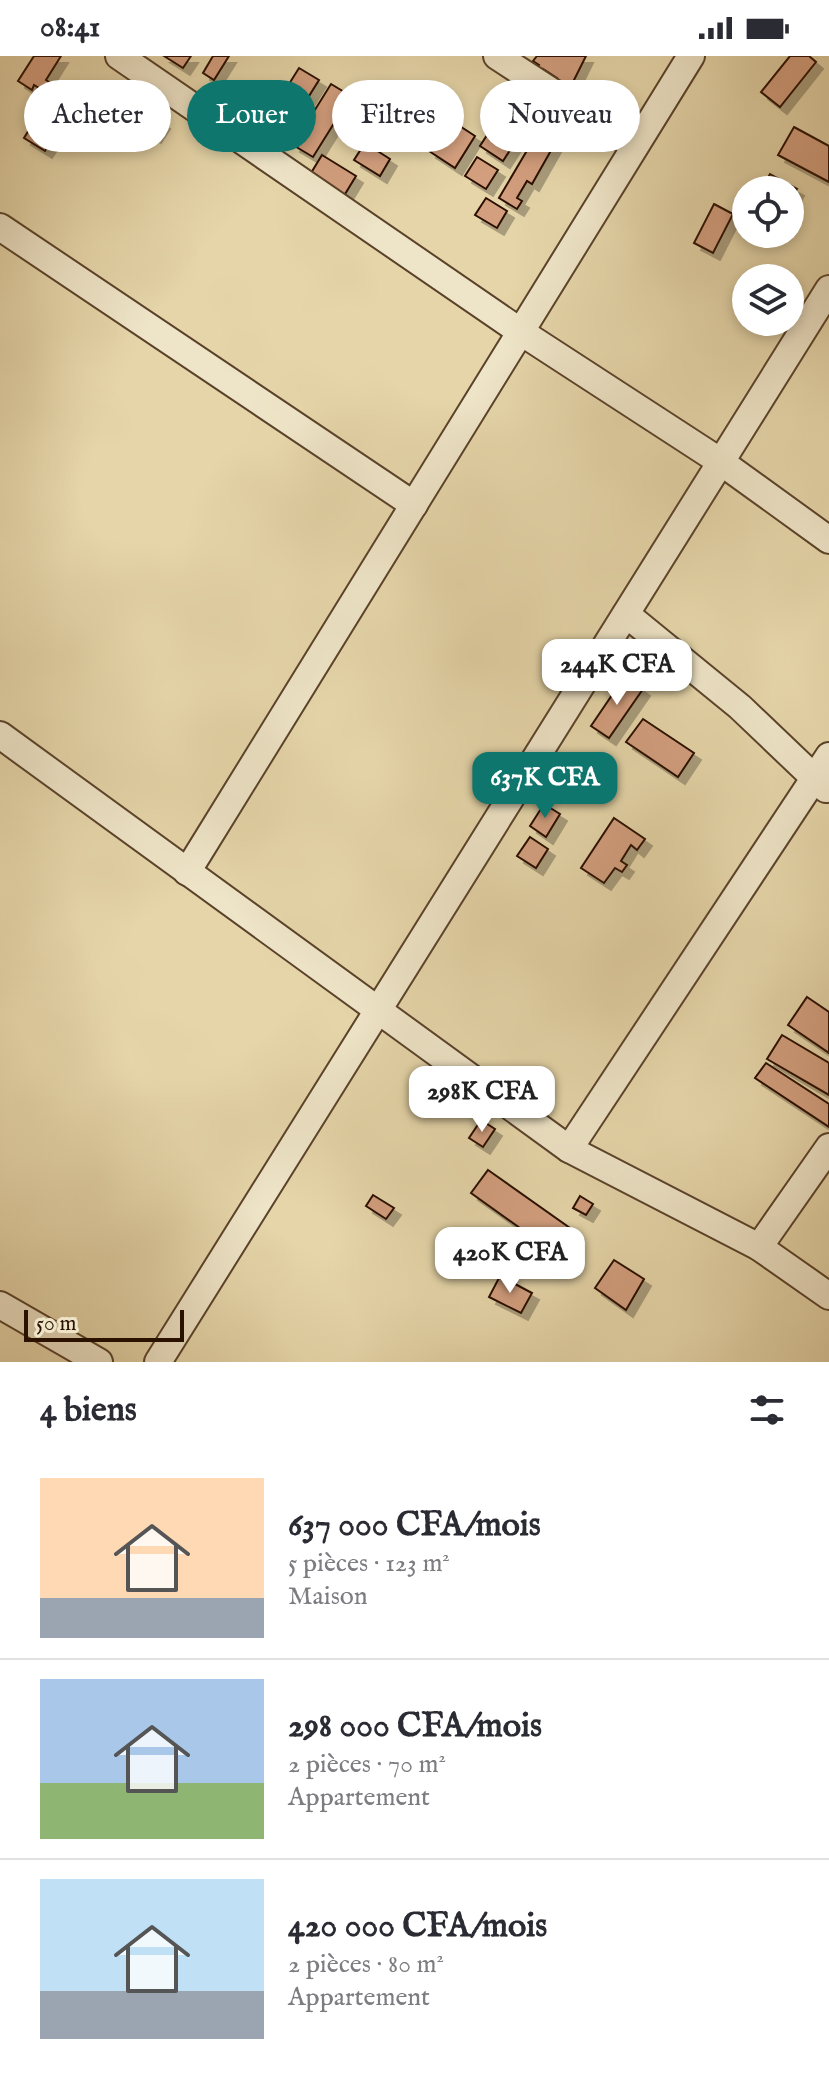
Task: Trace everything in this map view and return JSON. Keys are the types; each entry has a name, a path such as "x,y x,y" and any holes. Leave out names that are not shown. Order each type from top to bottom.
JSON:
{"street":[{"path":"119,56 521,332 721,462 829,540"},
{"path":"497,56 534,80"},
{"path":"640,138 691,56"},
{"path":"187,872 631,152"},
{"path":"0,227 414,505"},
{"path":"158,1362 829,289"},
{"path":"626,614 740,707 822,786"},
{"path":"0,735 569,1149 759,1247 829,1296"},
{"path":"569,1149 822,786 829,756"},
{"path":"759,1247 829,1147"},
{"path":"0,1305 99,1362"}],"building":[{"path":"34,56 61,56 46,80 24,80 24,85 18,81"},
{"path":"164,56 191,56 183,68"},
{"path":"213,56 229,56 214,80 203,73"},
{"path":"537,56 586,56 574,80 556,80 543,69 539,76 533,73 539,65 533,61"},
{"path":"790,56 809,56 816,62 780,107 761,92"},
{"path":"299,68 319,80 316,85 316,80 292,80"},
{"path":"332,85 332,126 313,157 305,152 316,152 316,108"},
{"path":"794,127 829,146 829,182 778,155"},
{"path":"464,129 475,136 455,168 431,152 464,152"},
{"path":"359,152 379,152 390,159 380,176 354,160"},
{"path":"489,152 509,152 503,161"},
{"path":"526,152 550,152 532,184 527,181 517,198 522,201 517,209 499,198"},
{"path":"322,155 356,176 342,199 308,178"},
{"path":"477,157 498,170 486,189 465,176"},
{"path":"486,198 507,211 497,228 475,215"},
{"path":"714,204 732,213 713,253 694,243"},
{"path":"625,676 643,689 609,738 591,726"},
{"path":"643,719 694,753 678,777 626,742"},
{"path":"544,804 560,814 546,837 530,826"},
{"path":"614,818 645,839 637,850 631,845 621,861 627,865 622,872 615,868 604,883 581,868"},
{"path":"530,837 548,849 536,868 517,856"},
{"path":"807,997 829,1012 829,1053 788,1025"},
{"path":"782,1035 829,1063 829,1095 767,1059"},
{"path":"766,1063 829,1104 829,1127 755,1078"},
{"path":"481,1120 495,1129 483,1147 469,1138"},
{"path":"488,1170 577,1233 559,1256 471,1193"},
{"path":"373,1195 394,1208 386,1219 366,1206"},
{"path":"580,1196 593,1204 586,1215 573,1208"},
{"path":"614,1260 644,1279 626,1310 595,1288"},
{"path":"500,1276 532,1293 521,1313 489,1297"}]}
